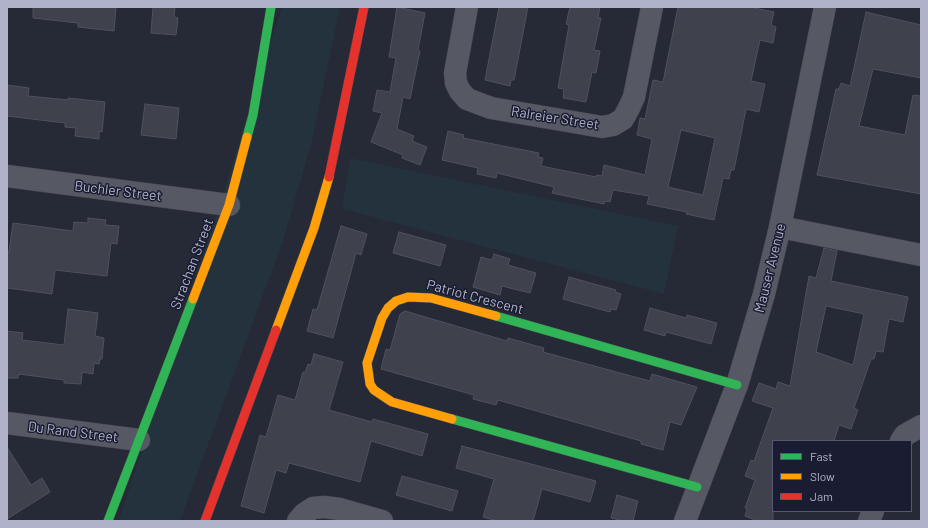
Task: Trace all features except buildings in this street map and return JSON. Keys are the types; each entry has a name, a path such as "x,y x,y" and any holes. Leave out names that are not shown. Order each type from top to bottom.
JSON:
{"street":[{"name":"Strachan Street","path":"108,521 229,205 253,115 271,7"},
{"path":"205,521 314,228 329,179 364,7"},
{"name":"Ralreier Street","path":"467,7 455,74 456,83 460,92 467,99 491,108 602,127 613,125 623,119 634,97 652,7"},
{"name":"Mauser Avenue","path":"685,521 737,385 760,309 780,227 825,7"},
{"name":"Buchler Street","path":"7,176 229,205"},
{"path":"780,227 921,255"},
{"name":"Patriot Crescent","path":"697,487 392,402 381,396 370,384 367,363 382,318 388,308 396,301 408,297 431,298 737,385"},
{"name":"Du Rand Street","path":"7,423 140,440"},
{"path":"902,440 905,435 921,426"},
{"path":"298,521 304,514 313,508 324,507 340,509 382,521"}],"shaded area":[{"path":"282,7 340,7 312,141 283,241 180,521 119,521"},
{"path":"350,158 678,226 664,294 342,209"}],"traffic: fast":[{"path":"247,137 253,115 271,7"},
{"path":"108,521 193,299"},
{"path":"496,316 737,385"},
{"path":"452,419 697,487"}],"traffic: slow":[{"path":"193,299 229,205 247,137"},
{"path":"276,330 314,228 329,177"},
{"path":"452,419 392,402 374,390 370,384 367,363 382,318 388,308 396,301 408,297 431,298 496,316"}],"traffic: jam":[{"path":"329,177 364,7"},
{"path":"205,521 276,330"}]}
